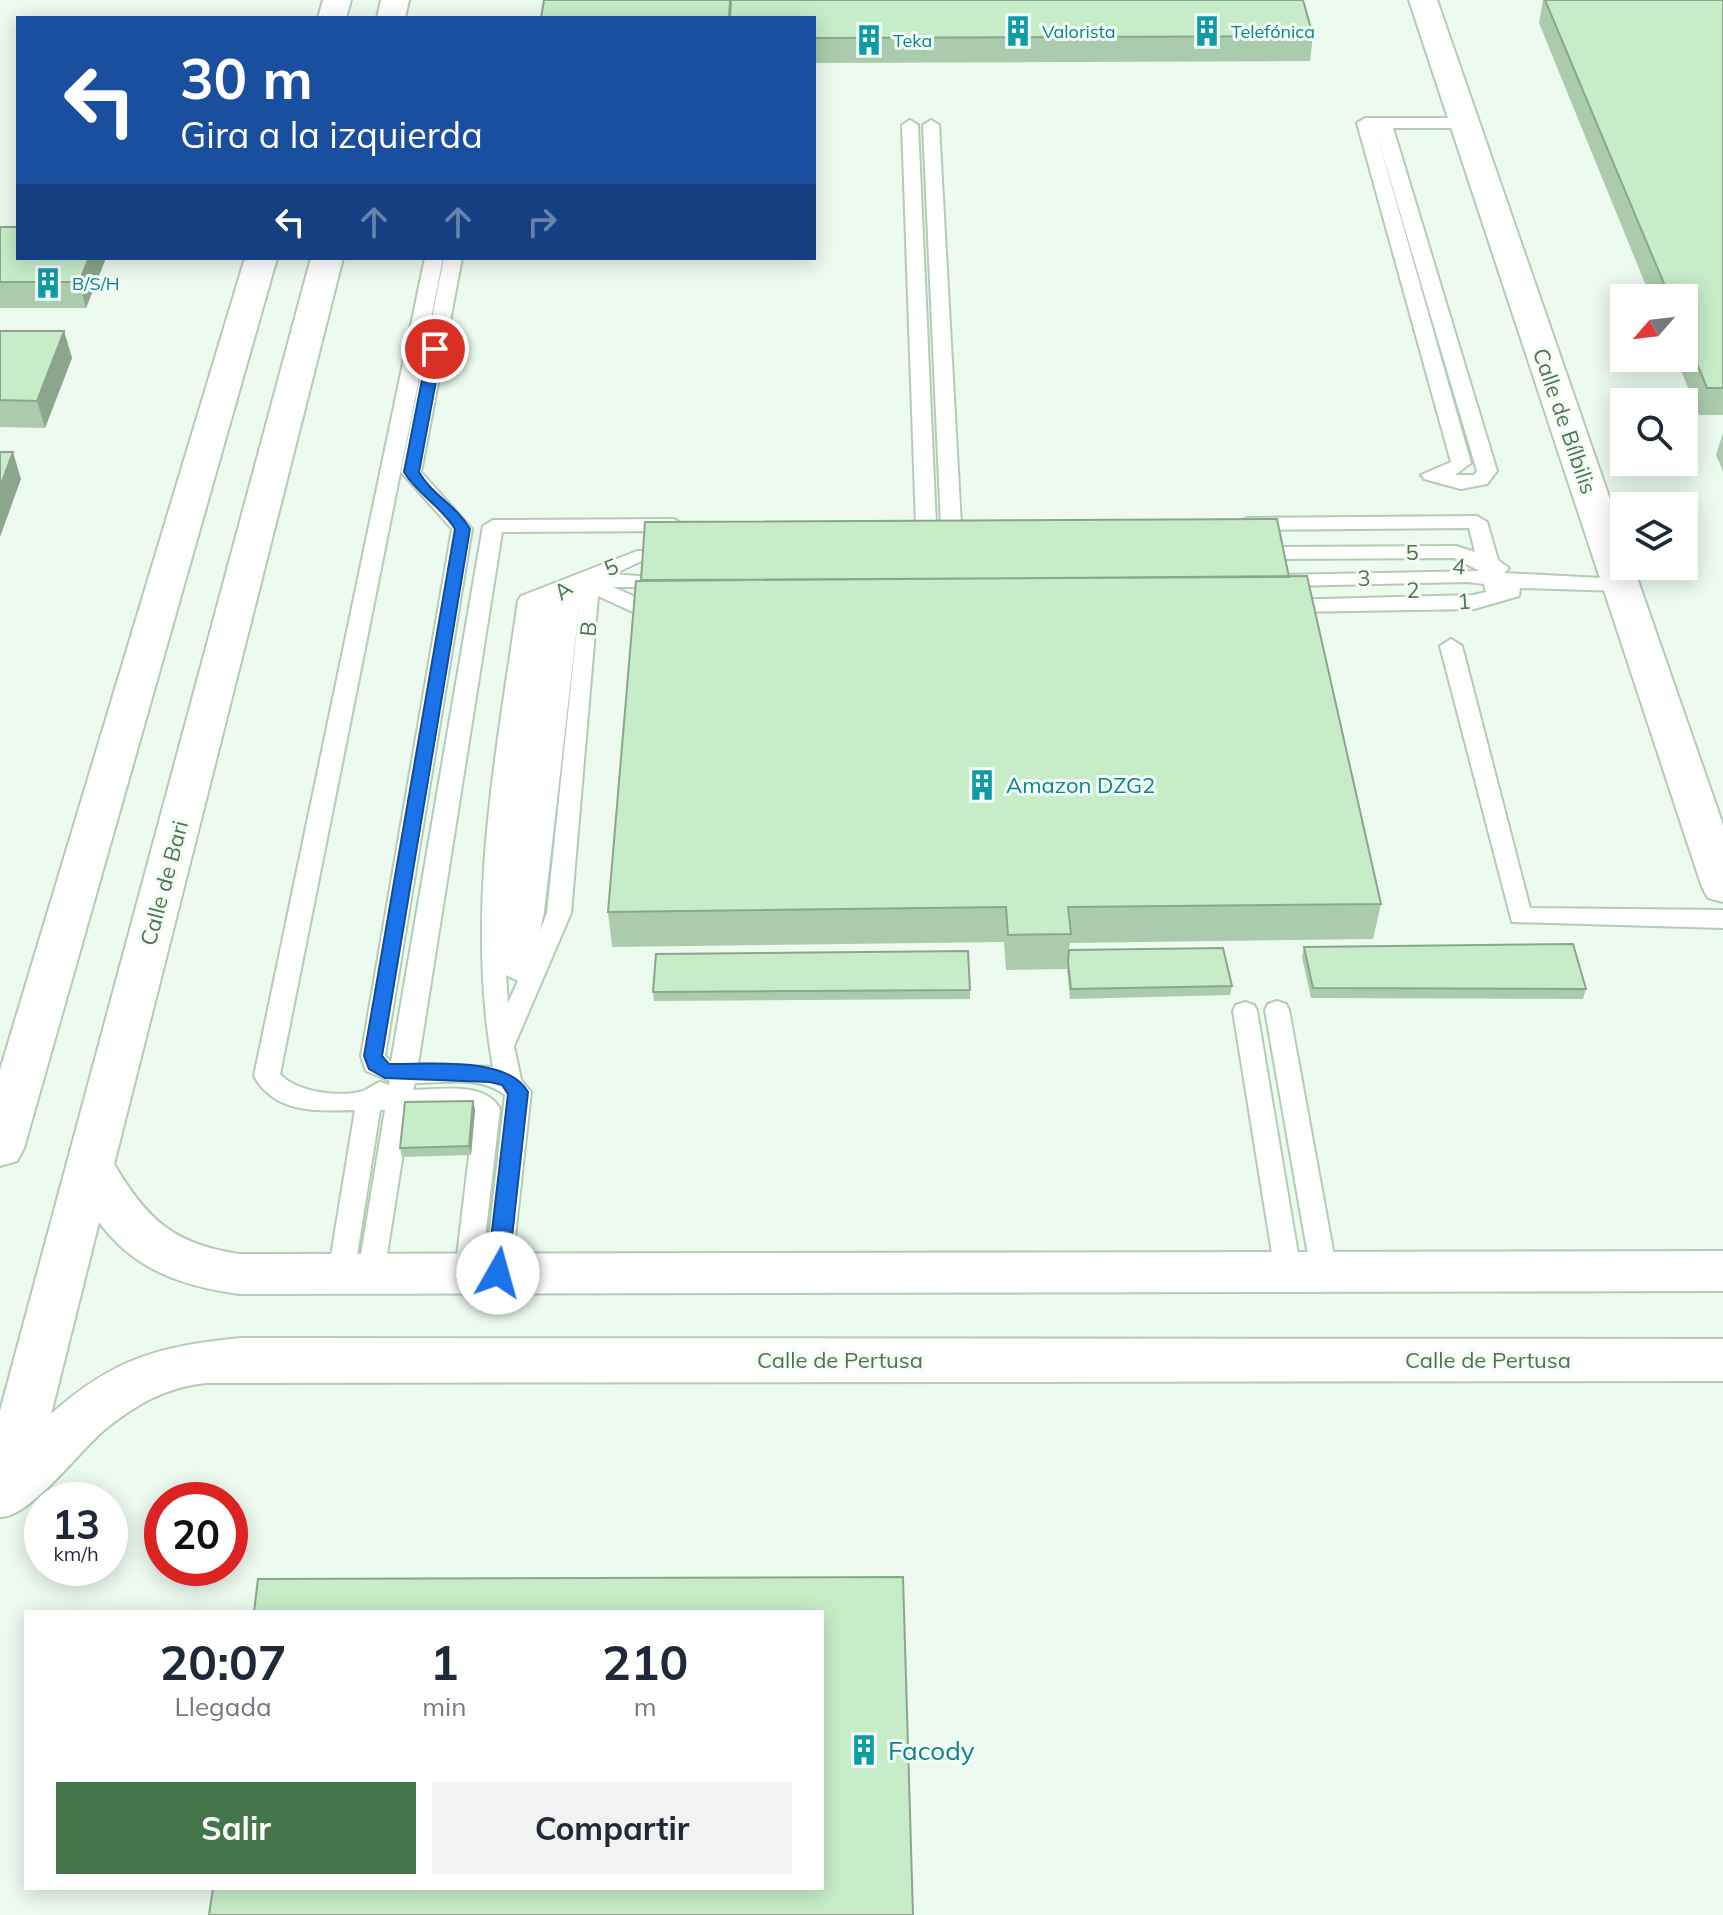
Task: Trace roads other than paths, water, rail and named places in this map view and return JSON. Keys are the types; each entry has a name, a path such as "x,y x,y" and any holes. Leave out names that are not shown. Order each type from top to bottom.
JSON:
{"street":[{"name":"Calle de Bílbilis","path":"1423,0 1723,887"},
{"path":"0,1148 260,260"},
{"name":"Calle de Bari","path":"2,1502 326,260"},
{"path":"90,1165 116,1213 149,1246 197,1269 239,1274 1723,1271"},
{"name":"Calle de Pertusa","path":"2,1502 81,1417 132,1384 184,1364 1723,1360"}],"lane":[{"path":"910,125 918,525 959,525 931,125"},
{"path":"1378,128 1466,127"},
{"path":"1378,128 1487,471 1480,480 1461,483 1431,475 1453,470 1461,463 1378,128"},
{"path":"434,260 267,1076 280,1091 307,1101 469,1099 487,1109"},
{"path":"453,260 411,472 421,488 452,512 462,529 373,1056 375,1064 385,1071 499,1077 518,1092 518,1109 483,1273"},
{"path":"1217,524 1477,522 1493,579 1621,585"},
{"path":"356,1274 404,1073 493,526 694,525"},
{"name":"4","path":"1286,579 1462,564 1493,579"},
{"name":"1","path":"1286,579 1474,602 1493,579 1537,583"},
{"path":"579,580 642,581 579,580"},
{"name":"B","path":"483,1273 487,1109 499,1077 500,1049 559,913 590,600 579,580"},
{"name":"A","path":"500,1049 510,914 548,601 579,580"},
{"path":"1451,646 1520,916 1723,919"},
{"path":"1277,1010 1306,1272"},
{"path":"1245,1011 1306,1272"},
{"path":"356,1274 369,1100 404,1073"}],"place":[{"name":"Valorista","path":"1018,31"},
{"name":"Telefónica","path":"1207,31"},
{"name":"Teka","path":"869,40"},
{"name":"B/S/H","path":"48,283"},
{"name":"Amazon DZG2","path":"982,785"},
{"name":"Facody","path":"864,1750"}]}
